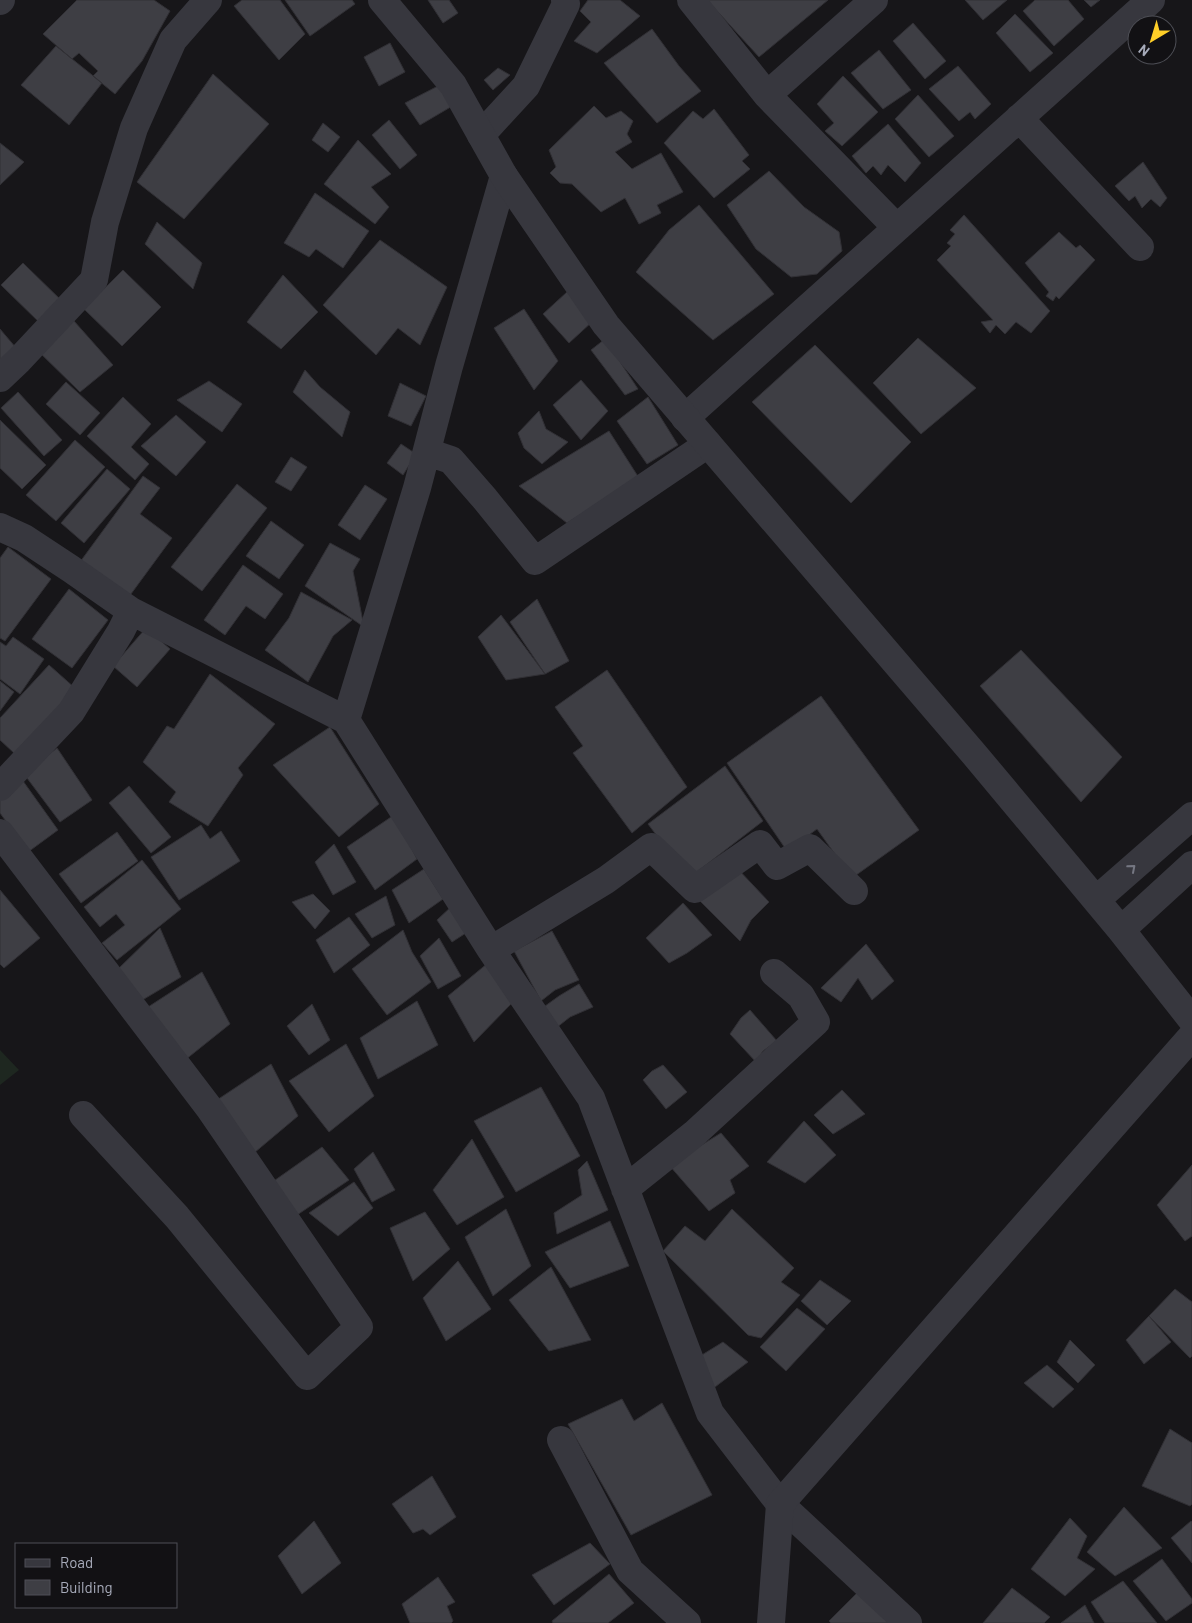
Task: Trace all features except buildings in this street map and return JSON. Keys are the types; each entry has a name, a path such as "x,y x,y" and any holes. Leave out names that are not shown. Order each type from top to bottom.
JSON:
{"street":[{"path":"0,378 94,280 104,222 134,128 173,40 208,0"},
{"path":"382,0 453,85 504,176 606,325 974,754 1121,930 1192,1020"},
{"path":"481,135 526,86 566,4 565,0"},
{"path":"691,0 767,95 896,228"},
{"path":"767,95 874,0"},
{"path":"685,418 1151,0"},
{"path":"1019,118 1140,247"},
{"path":"346,720 427,452 449,366 504,176"},
{"path":"427,452 451,460 486,499 535,561 708,444"},
{"path":"0,527 24,538 131,611 346,720 491,950 590,1098 710,1413 780,1504 908,1623"},
{"path":"0,787 71,712 131,611"},
{"path":"1096,900 1192,816"},
{"path":"0,834 210,1109 359,1328 307,1376 177,1217 83,1115"},
{"path":"491,950 606,880 651,847 695,889 760,844 777,866 810,848 854,891"},
{"path":"1121,930 1192,865"},
{"path":"625,1189 694,1134 816,1022 801,996 774,973"},
{"path":"771,1623 780,1504 1192,1036"},
{"path":"561,1440 630,1571 687,1623"}],"shaded area":[{"path":"0,1050 19,1070 0,1085"}]}
